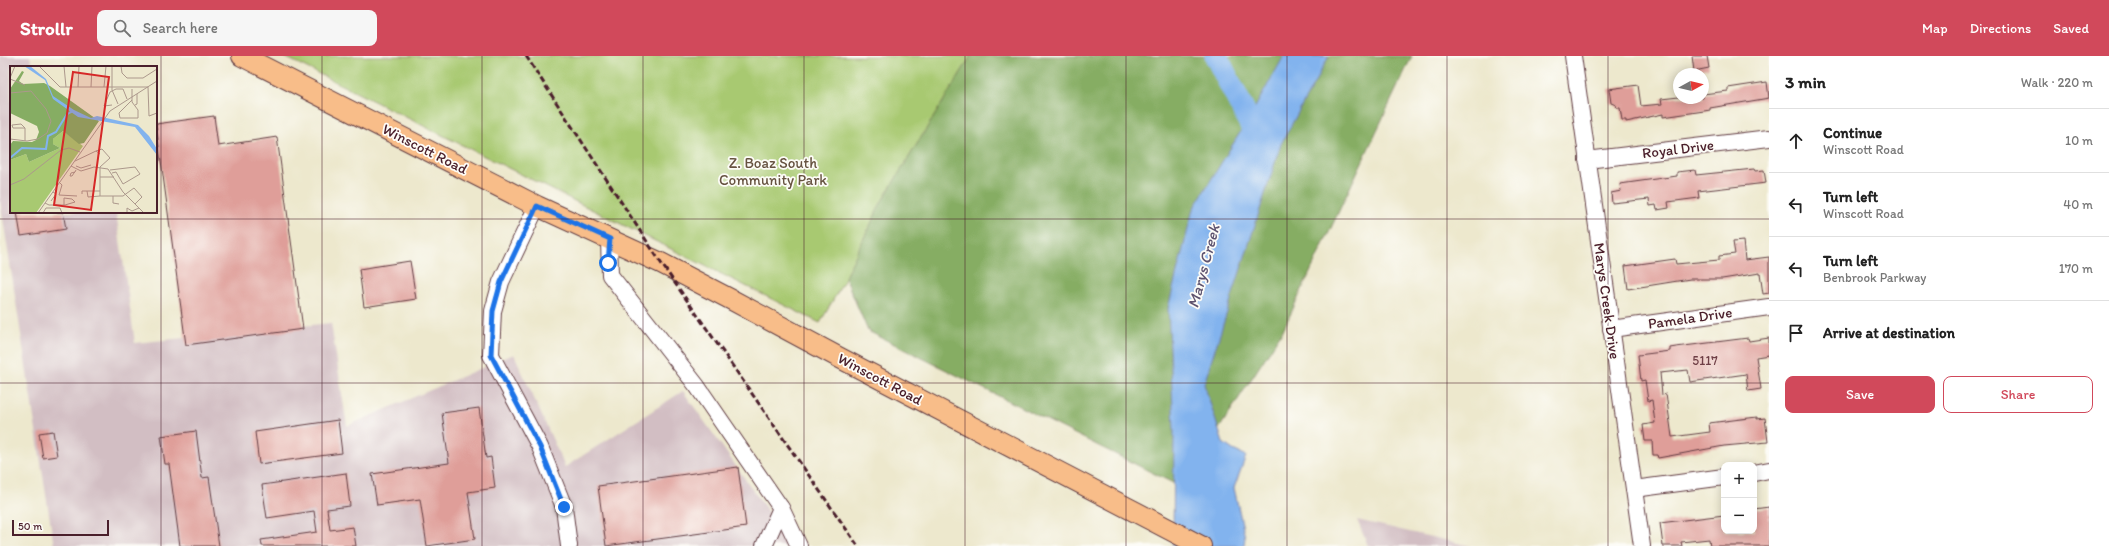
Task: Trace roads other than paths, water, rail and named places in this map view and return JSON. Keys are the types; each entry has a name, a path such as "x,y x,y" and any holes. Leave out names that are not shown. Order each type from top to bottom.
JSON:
{"main road":[{"name":"Winscott Road","path":"242,56 537,206 610,239 732,300 1201,546"}],"street":[{"name":"Marys Creek Drive","path":"1573,56 1642,546"},
{"name":"Royal Drive","path":"1587,160 1769,138"},
{"path":"537,206 501,282 493,311 491,355 540,447 564,507 570,546"},
{"path":"610,239 610,275 697,386 781,508 799,546"},
{"name":"Pamela Drive","path":"1611,329 1769,307"},
{"path":"1757,472 1769,470"},
{"path":"1634,489 1721,477"},
{"path":"764,546 781,508"}],"water":[{"name":"Marys Creek","path":"1284,56 1329,56 1281,144 1204,384 1223,443 1246,456 1234,488 1245,537 1244,546 1173,546 1174,430 1168,308 1193,209 1249,118"}],"waterway":[{"path":"1216,56 1258,139"}],"railway":[{"path":"526,56 661,263 858,546"}],"park label":[{"name":"Z. Boaz South Community Park","path":"773,172"}]}
